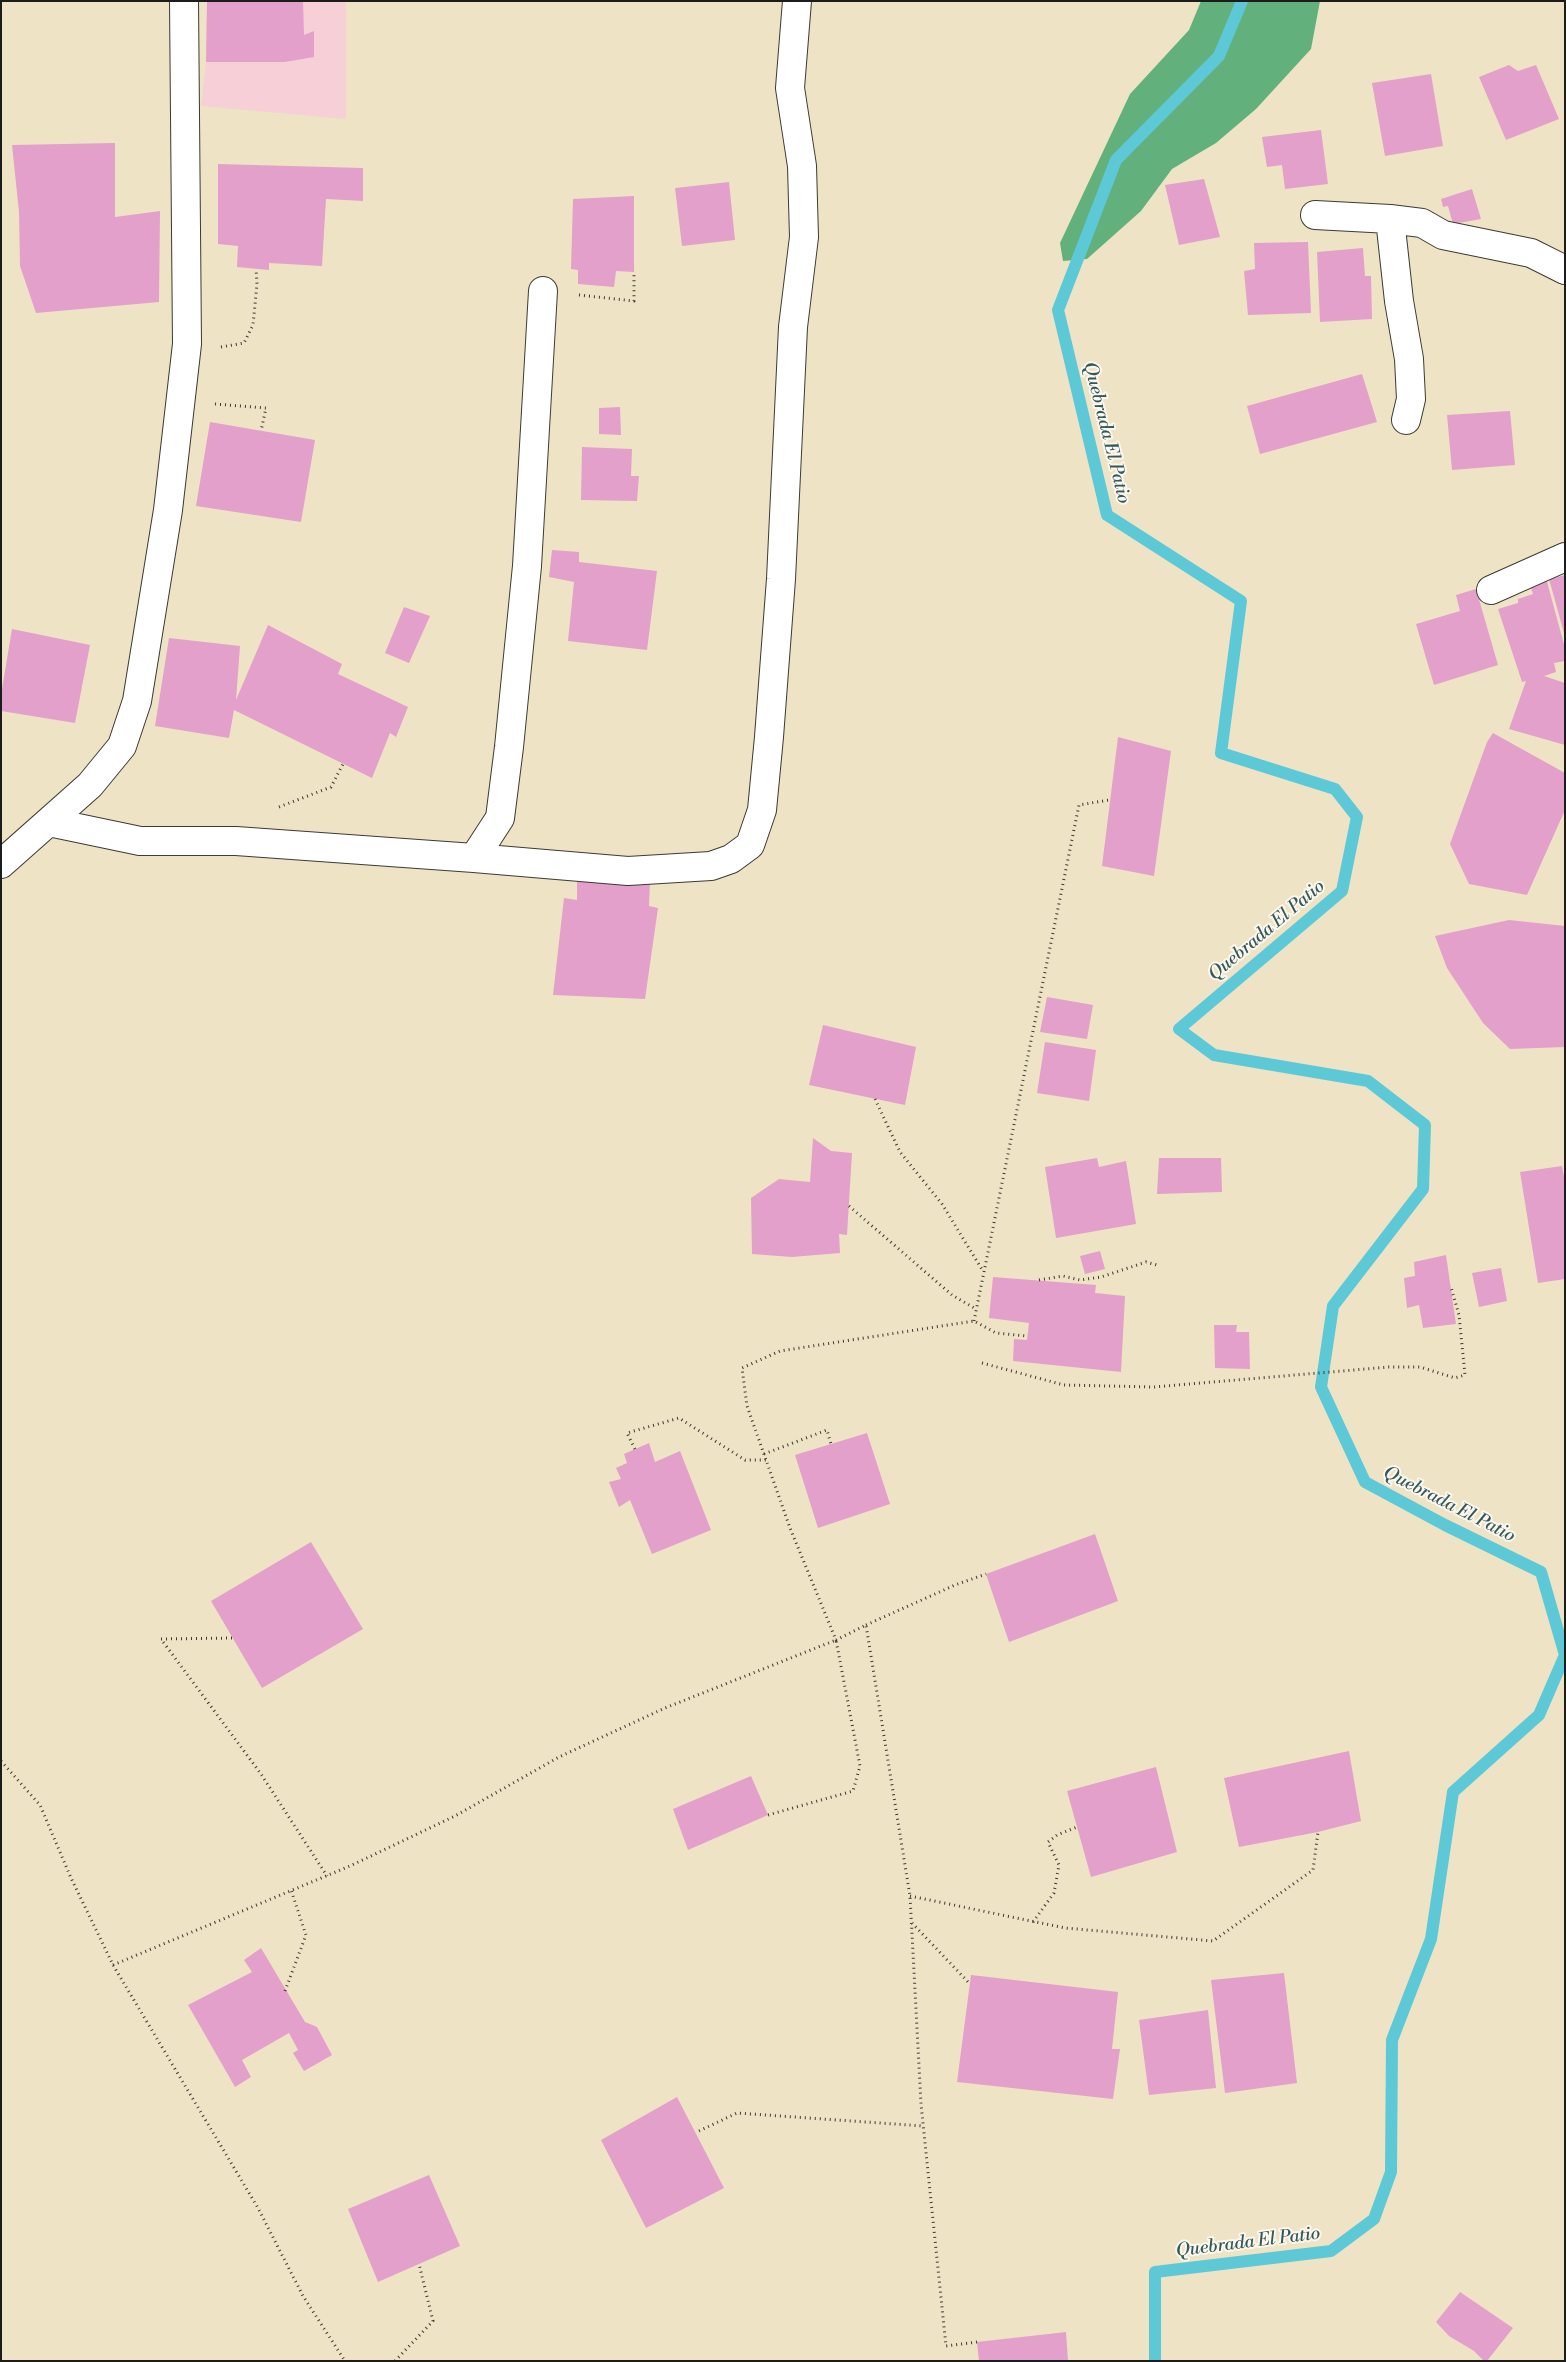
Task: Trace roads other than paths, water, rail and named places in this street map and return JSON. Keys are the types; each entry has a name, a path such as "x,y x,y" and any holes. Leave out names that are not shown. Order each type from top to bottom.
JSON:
{"street":[{"path":"1,864 90,785 122,746 138,701 168,510 179,401 186,354 184,1"},
{"path":"49,822 140,841 236,841 628,871 711,866 731,859 750,845 762,810 769,737 781,580 793,327 804,237 802,166 790,88 797,1"},
{"path":"1315,215 1390,219 1422,224 1442,235 1531,253 1565,270"},
{"path":"1390,219 1399,301 1409,360 1411,399 1406,420"},
{"path":"474,858 500,818 509,747 527,566 543,291"},
{"path":"1491,590 1565,557"}],"waterway":[{"name":"Quebrada El Patio","path":"1155,2361 1155,2272 1331,2251 1374,2219 1391,2172 1392,2040 1431,1939 1453,1792 1539,1715 1565,1655 1541,1572 1445,1525 1365,1482 1321,1387 1333,1306 1423,1189 1425,1125 1368,1081 1214,1055 1179,1029 1342,891 1357,817 1335,789 1221,753 1241,601 1107,515 1058,310 1116,160 1219,56 1242,1"}]}
